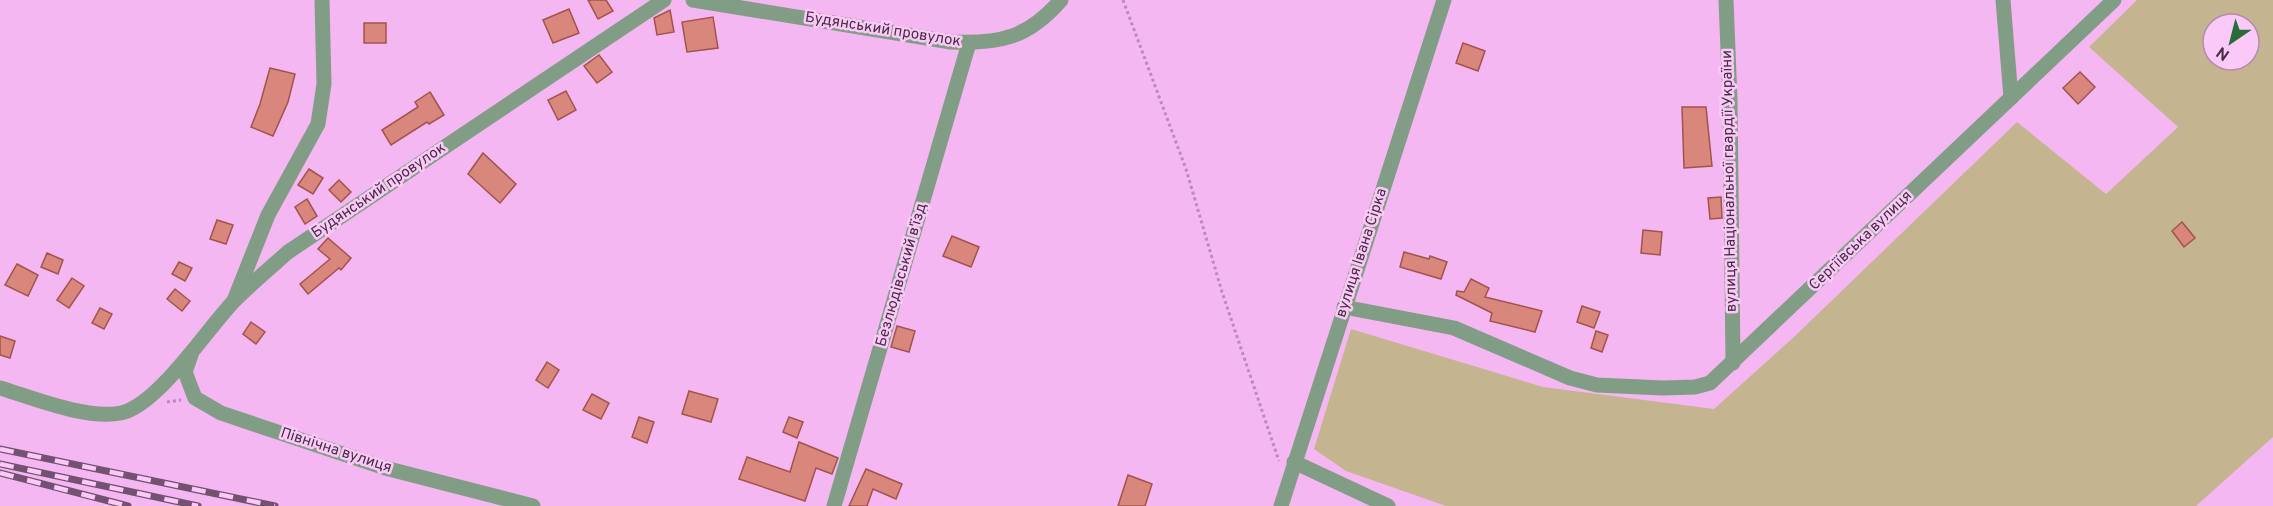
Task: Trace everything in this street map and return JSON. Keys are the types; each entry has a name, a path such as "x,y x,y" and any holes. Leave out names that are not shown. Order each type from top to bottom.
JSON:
{"street":[{"path":"234,301 268,215 318,124 324,84 322,0"},
{"name":"Будянський провулок","path":"0,388 81,411 120,413 136,406 155,392 234,301 288,252 663,0"},
{"name":"Будянський провулок","path":"693,0 969,43 1001,40 1023,33 1043,20 1061,0"},
{"name":"вулиця Івана Сірка","path":"1281,506 1444,0"},
{"name":"вулиця Національної гвардії України","path":"1726,0 1730,100 1733,363"},
{"path":"2003,0 2012,98"},
{"name":"Сергіївська вулиця","path":"1344,307 1454,328 1569,378 1597,385 1695,387 1710,383 2114,0"},
{"name":"Безлюдівський в'їзд","path":"834,506 969,43"},
{"name":"Північна вулиця","path":"193,349 185,372 188,385 195,398 221,413 385,468 533,506"},
{"path":"1294,462 1388,506"}],"path":[{"path":"1123,0 1186,169 1222,292 1287,484"}],"shaded area":[{"path":"2137,0 2273,0 2273,437 2196,506 1446,506 1346,471 1314,449 1351,329 1543,387 1714,409 1795,336 2017,122 2106,194 2178,127 2089,47"}],"building":[{"path":"588,0 606,0 613,11 598,19"},
{"path":"569,9 579,33 553,43 543,20"},
{"path":"670,10 674,32 657,35 654,18"},
{"path":"713,17 718,48 687,52 682,22"},
{"path":"364,23 386,23 386,43 364,43"},
{"path":"1463,43 1485,51 1478,71 1456,63"},
{"path":"599,55 612,72 597,83 584,66"},
{"path":"270,68 295,74 288,102 273,136 251,127"},
{"path":"2080,72 2095,87 2078,104 2063,88"},
{"path":"566,91 576,110 558,120 548,100"},
{"path":"430,92 444,115 429,124 427,122 391,145 382,130 418,107 415,102"},
{"path":"1682,107 1706,107 1712,166 1684,168"},
{"path":"483,153 516,184 500,203 468,174"},
{"path":"309,169 323,178 313,194 298,185"},
{"path":"339,180 351,192 341,202 329,190"},
{"path":"1721,197 1722,218 1710,219 1708,198"},
{"path":"307,199 317,216 305,224 295,207"},
{"path":"217,220 233,225 226,244 210,239"},
{"path":"2182,222 2195,238 2184,247 2172,231"},
{"path":"1643,230 1662,232 1660,255 1641,253"},
{"path":"952,236 979,247 971,267 943,256"},
{"path":"328,238 351,258 341,270 339,268 308,294 300,284 330,259 318,249"},
{"path":"1404,252 1429,259 1430,256 1447,262 1441,279 1400,267"},
{"path":"47,253 63,260 58,274 41,267"},
{"path":"179,262 192,268 185,281 172,274"},
{"path":"17,264 38,275 28,296 5,285"},
{"path":"72,278 84,286 69,308 57,300"},
{"path":"1471,279 1489,288 1485,297 1542,311 1535,332 1490,321 1492,313 1456,295 1457,291 1464,292"},
{"path":"175,289 190,301 182,311 167,299"},
{"path":"1582,306 1600,312 1594,328 1577,322"},
{"path":"100,308 112,314 104,329 92,323"},
{"path":"251,322 265,332 256,344 243,334"},
{"path":"897,326 915,331 909,352 891,347"},
{"path":"1596,331 1608,335 1602,352 1591,348"},
{"path":"0,336 15,341 10,358 0,355"},
{"path":"547,362 559,370 548,388 536,380"},
{"path":"689,391 718,399 711,422 682,414"},
{"path":"592,394 609,403 601,419 583,410"},
{"path":"639,417 654,422 647,443 632,437"},
{"path":"789,417 803,422 797,438 783,432"},
{"path":"799,442 838,458 832,474 816,468 805,501 739,479 747,457 790,472"},
{"path":"866,469 902,484 896,499 873,489 867,506 849,506"},
{"path":"1128,475 1152,484 1145,506 1118,506"}],"railway":[{"path":"0,449 275,506"},
{"path":"0,464 198,506"},
{"path":"0,473 128,506"}]}
